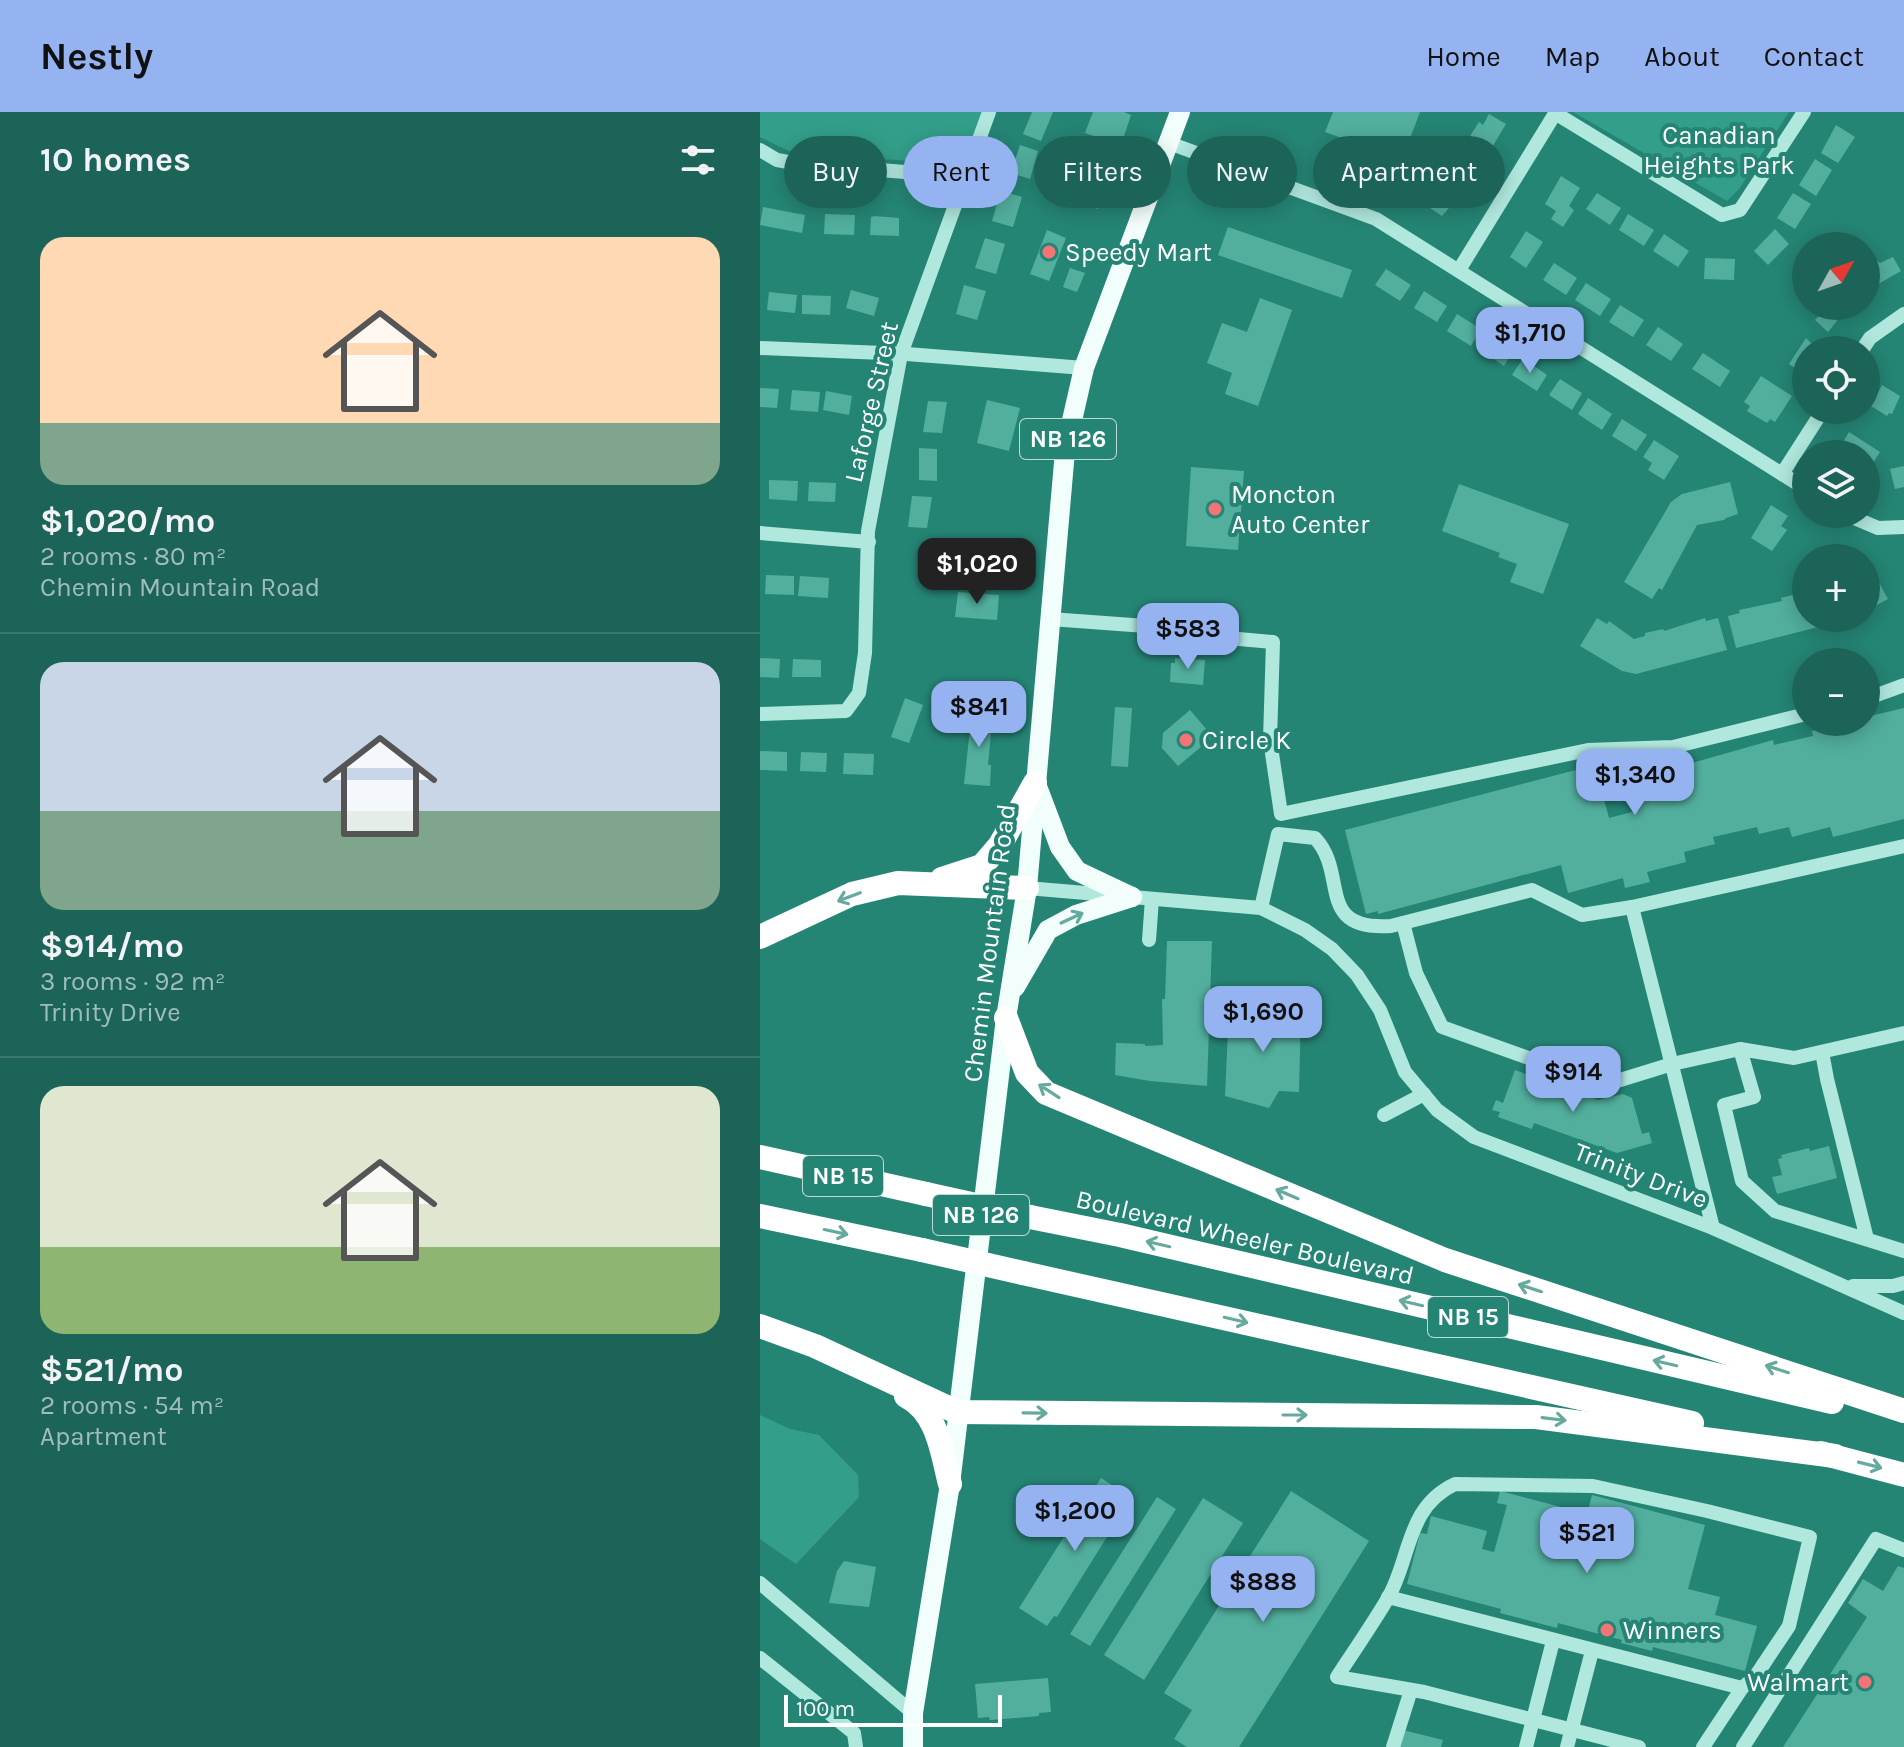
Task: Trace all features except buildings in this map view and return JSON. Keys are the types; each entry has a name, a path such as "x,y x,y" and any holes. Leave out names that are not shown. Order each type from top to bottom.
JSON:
{"highway":[{"path":"925,884 982,866 1000,845 1035,783"},
{"path":"760,937 852,894 898,883 1027,888"},
{"path":"1007,1008 1027,1073 1046,1093 1445,1260 1904,1411"},
{"name":"Boulevard Wheeler Boulevard","path":"760,1157 1120,1235 1904,1419"},
{"name":"NB 15","path":"760,1216 1835,1456 1904,1475"},
{"path":"767,1329 815,1346 957,1412 1536,1417 1835,1456"},
{"path":"767,1329 915,1401 937,1433 950,1484"}],"main road":[{"name":"Chemin Mountain Road","path":"1171,137 1180,112"},
{"name":"Chemin Mountain Road","path":"913,1747 913,1713 950,1484 1007,1008 1027,888 1065,451 1084,368 1144,208"},
{"path":"1035,783 1060,847 1077,871 1142,898"},
{"path":"1007,1008 1048,930 1076,915 1142,898"}],"street":[{"name":"Laforge Street","path":"981,136 989,112"},
{"path":"1459,270 1556,112 1722,215 1740,210 1804,112"},
{"path":"1171,144 1376,219 1792,480"},
{"path":"760,150 777,160 794,163 903,172"},
{"name":"Laforge Street","path":"760,714 846,711 859,693 863,667 868,531 901,354 955,208"},
{"path":"1873,336 1904,314"},
{"path":"760,348 901,354 1084,368"},
{"path":"1782,474 1814,424"},
{"path":"1880,528 1904,527"},
{"path":"760,533 869,542"},
{"path":"1050,619 1146,626 1195,635 1273,642 1270,740 1281,814 1261,908"},
{"path":"1880,694 1904,685"},
{"path":"1281,814 1588,750 1673,747 1792,717"},
{"path":"1278,834 1315,838 1324,847 1340,908 1351,920 1368,928 1403,923 1532,890 1582,915 1632,907 1904,846"},
{"name":"Trinity Drive","path":"1027,888 1261,908 1305,930 1332,949 1357,975 1380,1010 1405,1072 1437,1110 1474,1137 1713,1228 1904,1313"},
{"path":"1142,898 1149,940"},
{"path":"1632,907 1713,1228"},
{"path":"1403,923 1416,973 1442,1027 1604,1085 1672,1064 1740,1049 1794,1058 1904,1033"},
{"path":"1740,1049 1754,1097 1724,1105 1742,1181 1775,1211 1904,1251"},
{"path":"1822,1052 1867,1239"},
{"path":"1384,1115 1424,1094"},
{"path":"1842,1285 1893,1286 1904,1283"},
{"path":"1639,1747 1411,1690 1337,1677 1388,1597 1410,1533 1439,1491 1455,1484 1593,1486 1810,1537 1789,1626 1703,1747"},
{"path":"1743,1747 1876,1539 1904,1550"},
{"path":"760,1583 913,1713"},
{"path":"1388,1597 1742,1688"},
{"path":"1526,1747 1553,1641"},
{"path":"1567,1747 1592,1651"},
{"path":"760,1658 854,1733 856,1747"},
{"path":"1393,1747 1411,1690"}],"green space":[{"path":"760,112 982,112 973,136 903,136 903,160 887,159 887,136 784,136 784,149 760,137"},
{"name":"Canadian Heights Park","path":"1573,112 1789,112 1739,189 1727,201"},
{"path":"760,1415 790,1429 819,1435 858,1475 859,1497 796,1564 760,1539"}],"place":[{"name":"Speedy Mart","path":"1049,252"},
{"name":"Moncton Auto Center","path":"1215,509"},
{"name":"Circle K","path":"1186,740"},
{"name":"Winners","path":"1607,1630"},
{"name":"Walmart","path":"1865,1682"}]}
